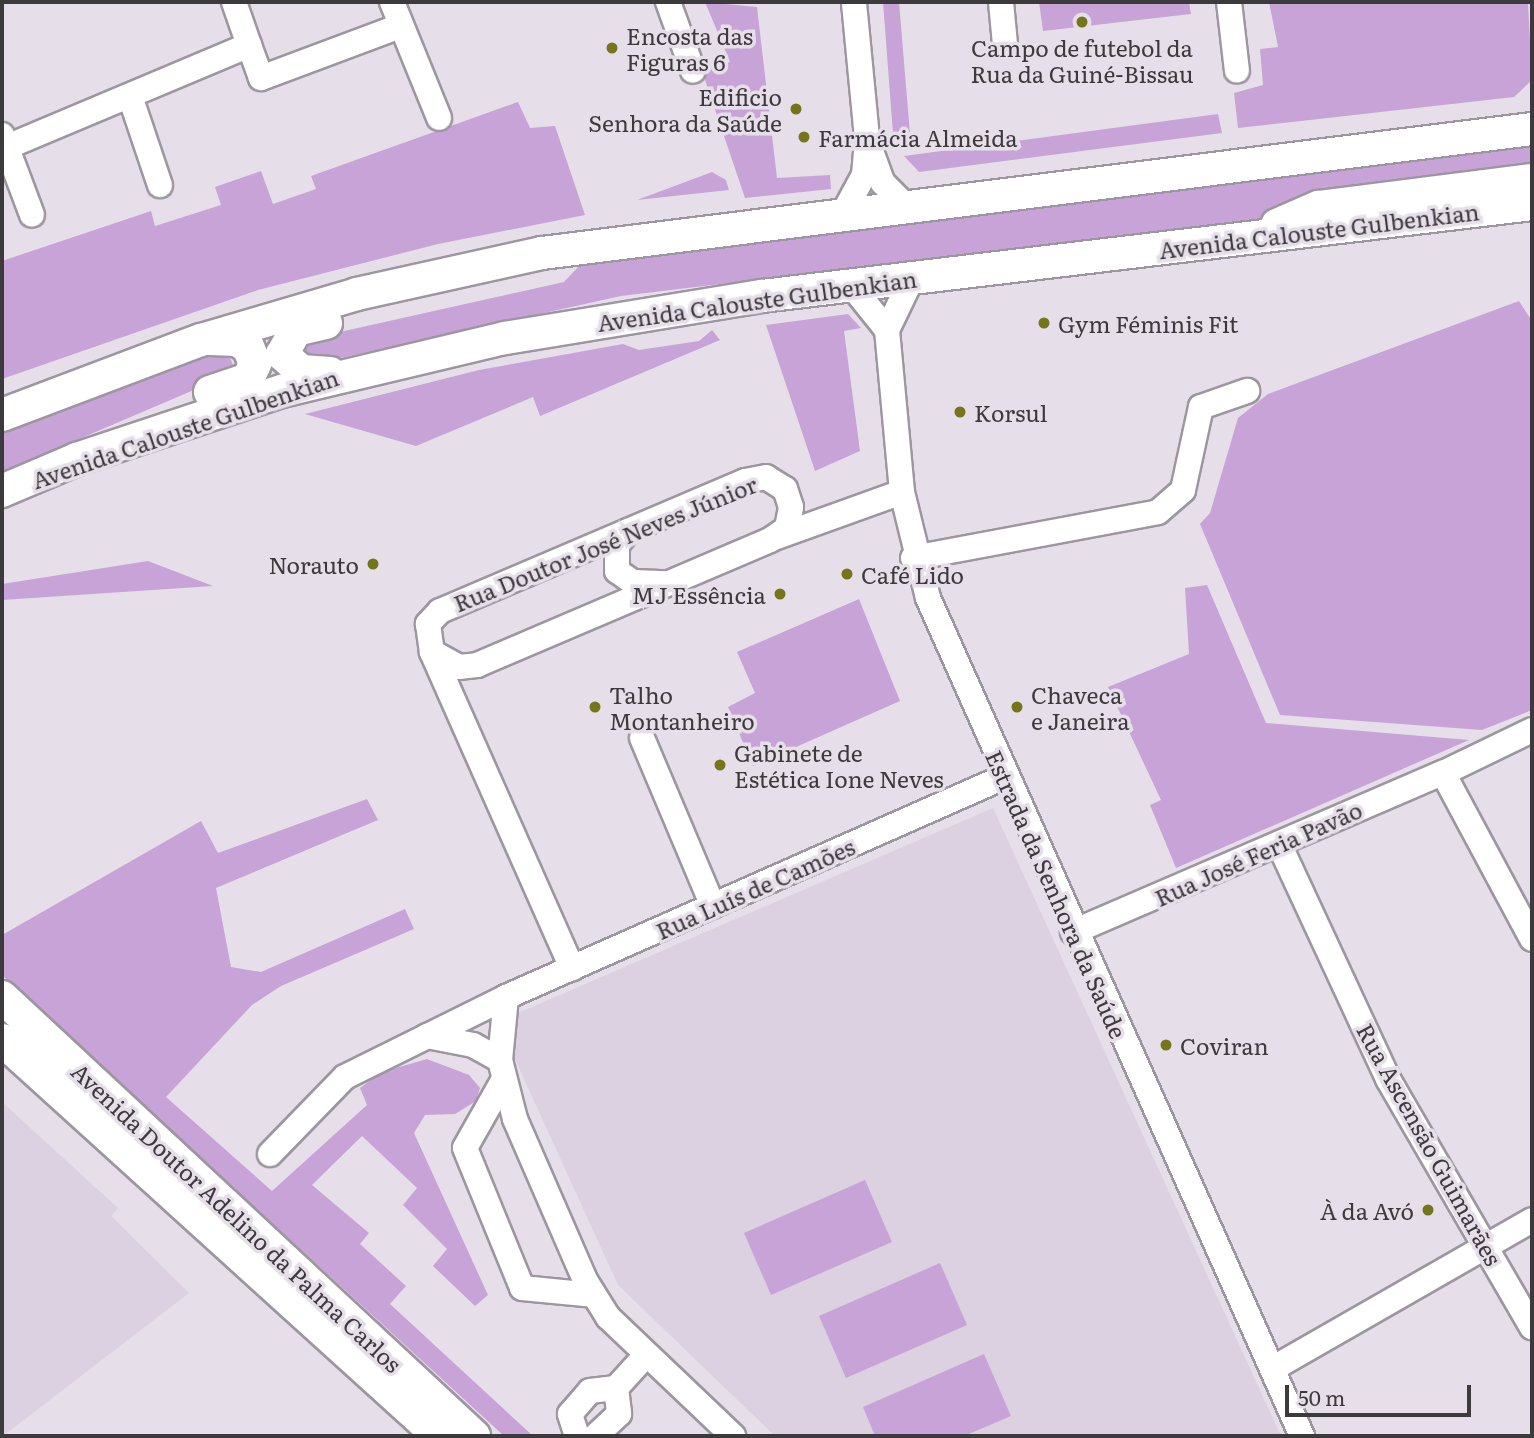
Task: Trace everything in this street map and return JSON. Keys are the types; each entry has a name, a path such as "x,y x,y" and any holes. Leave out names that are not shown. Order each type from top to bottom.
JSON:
{"main road":[{"path":"2,415 201,340 357,294 542,253 844,212 1532,129"},
{"path":"1243,239 1318,207 1532,180"},
{"name":"Avenida Calouste Gulbenkian","path":"2,491 76,459 357,371 663,309 1532,204"},
{"path":"357,371 319,374 289,366 282,354 285,339 296,330 516,278 542,253"},
{"path":"76,459 115,424 248,379 255,364 248,347 237,340 201,340"},
{"name":"Avenida Doutor Adelino da Palma Carlos","path":"2,997 474,1436"},
{"name":"Avenida Doutor Adelino da Palma Carlos","path":"2,1040 439,1436"}],"street":[{"path":"234,2 261,78 400,26"},
{"path":"392,2 439,118"},
{"path":"668,2 693,71"},
{"path":"844,212 864,174 867,138 854,2"},
{"path":"1001,2 1005,44"},
{"path":"1229,2 1237,71"},
{"path":"32,215 3,144 130,96 249,45"},
{"path":"130,96 160,185"},
{"path":"867,138 883,183 905,205"},
{"path":"851,285 887,330 912,278"},
{"name":"Estrada da Senhora da Saúde","path":"887,330 902,492 913,558 1004,777 1302,1436"},
{"path":"913,558 1157,512 1183,490 1201,407 1247,390"},
{"name":"Rua Doutor José Neves Júnior","path":"432,652 428,624 440,611 628,531 766,477 785,489 791,507 787,528 770,540"},
{"name":"Rua Doutor José Neves Júnior","path":"477,665 770,540 902,492"},
{"path":"628,531 617,545 617,571 632,582 674,583"},
{"path":"574,554 598,559 612,577 610,594 594,617"},
{"path":"432,652 459,667 477,665"},
{"path":"432,652 572,968"},
{"path":"455,701 455,685 477,665"},
{"name":"Rua José Feria Pavão","path":"1073,932 1443,772 1532,730"},
{"path":"642,738 713,906"},
{"path":"1443,772 1532,939"},
{"name":"Rua Luís de Camões","path":"270,1154 345,1077 506,996 1004,777"},
{"name":"Rua Ascensão Guimarães","path":"1279,844 1388,1079 1532,1327"},
{"path":"506,996 502,1069 515,1119 593,1295 646,1354 733,1436"},
{"path":"427,1036 473,1045 502,1069"},
{"path":"502,1069 465,1148 522,1288 593,1295"},
{"path":"1272,1369 1532,1220"},
{"path":"577,1436 570,1413 590,1391 616,1388 646,1354"},
{"path":"594,1436 620,1414 616,1388"}],"shaded area":[{"path":"705,2 757,7 777,178 830,175 831,189 745,198 702,71 730,62"},
{"path":"883,2 899,2 911,146 894,147"},
{"name":"Campo de futebol da Rua da Guiné-Bissau","path":"1039,2 1189,2 1191,14 1043,31"},
{"path":"1269,2 1528,2 1532,80 1514,97 1238,128 1234,93 1263,85 1260,49 1278,47"},
{"path":"518,102 530,128 555,126 585,215 438,244 258,290 2,379 2,261 151,211 155,226 221,205 215,187 261,171 273,204 316,189 311,176"},
{"path":"1218,114 1222,133 919,172 904,156"},
{"path":"1524,145 1532,148 1532,169 1299,199 1263,218 621,296 322,362 301,360 301,345 322,336 564,282 582,263"},
{"path":"712,172 726,180 729,190 637,200"},
{"path":"1519,301 1532,321 1532,710 1482,730 1280,715 1200,524 1210,513 1238,418 1268,394"},
{"path":"848,314 861,328 844,331 860,451 815,471 766,325"},
{"path":"712,330 720,340 540,416 533,397 416,446 305,414 479,370 623,344 639,350 699,341"},
{"path":"214,352 228,353 236,372 2,472 2,430"},
{"path":"148,561 213,586 2,600 2,584"},
{"path":"1207,585 1266,723 1469,740 1176,868 1150,805 1161,800 1108,687 1189,654 1185,588"},
{"path":"859,599 900,701 753,766 728,707 755,693 737,652"},
{"path":"367,799 378,820 216,888 231,967 261,972 405,909 414,929 281,986 252,1005 166,1097 272,1191 367,1105 360,1088 382,1072 427,1059 469,1075 480,1088 476,1101 455,1114 425,1115 414,1133 488,1295 475,1306 433,1266 447,1249 403,1205 417,1188 362,1136 312,1185 369,1233 360,1244 406,1286 390,1304 533,1436 504,1436 2,975 2,935 201,821 218,853"},
{"path":"993,808 1281,1436 775,1436 618,1285 514,1057 518,1013"},
{"path":"2,1102 118,1208 111,1216 189,1293 3,1436"},
{"path":"865,1180 892,1242 771,1295 744,1233"},
{"path":"940,1263 967,1325 846,1378 819,1316"},
{"path":"984,1354 1011,1416 964,1436 875,1436 863,1407"}],"place":[{"name":"Campo de futebol da Rua da Guiné-Bissau","path":"1082,22"},
{"name":"Encosta das Figuras 6","path":"612,48"},
{"name":"Edificio Senhora da Saúde","path":"796,109"},
{"name":"Farmácia Almeida","path":"804,137"},
{"name":"Gym Féminis Fit","path":"1044,323"},
{"name":"Korsul","path":"960,412"},
{"name":"Norauto","path":"373,564"},
{"name":"Café Lido","path":"847,574"},
{"name":"MJ Essência","path":"780,594"},
{"name":"Talho Montanheiro","path":"595,707"},
{"name":"Chaveca e Janeira","path":"1017,707"},
{"name":"Gabinete de Estética Ione Neves","path":"720,765"},
{"name":"Coviran","path":"1166,1045"},
{"name":"À da Avó","path":"1428,1210"}]}
